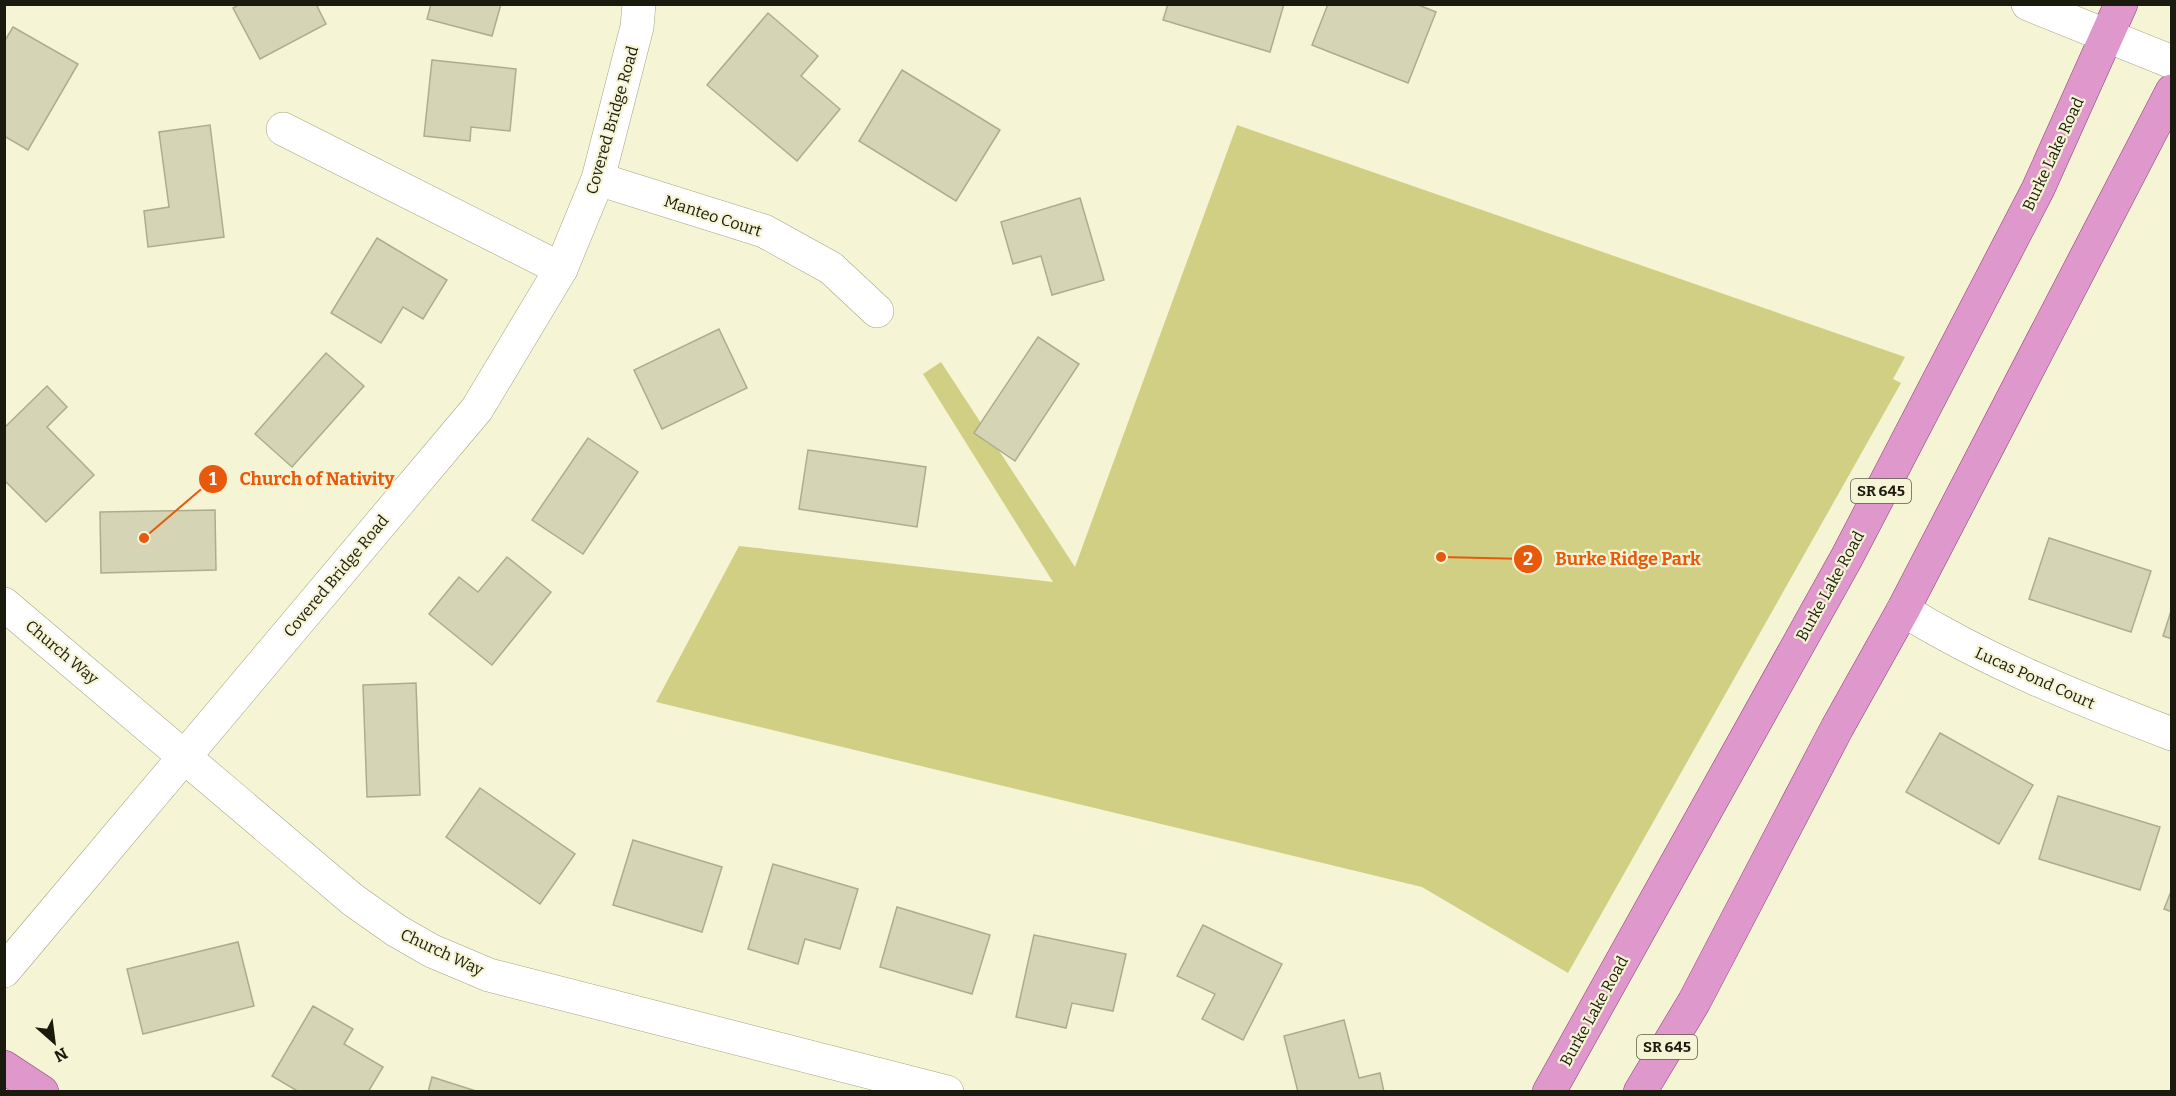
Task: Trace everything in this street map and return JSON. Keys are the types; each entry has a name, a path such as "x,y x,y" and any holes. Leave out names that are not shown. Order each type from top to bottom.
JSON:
{"main road":[{"name":"Burke Lake Road","path":"1549,1092 1847,557 2038,189 2121,4"},
{"name":"SR 645","path":"1640,1092 1694,1002 1837,728 1903,610 2172,91"},
{"path":"4,1066 42,1092"}],"street":[{"name":"Covered Bridge Road","path":"4,971 477,409 561,269 598,179 637,27 639,4"},
{"path":"2028,4 2106,38 2172,63"},
{"path":"283,129 561,269"},
{"name":"Manteo Court","path":"598,179 764,231 831,268 877,311"},
{"name":"Church Way","path":"4,604 353,900 397,931 432,951 489,975 947,1092"},
{"name":"Lucas Pond Court","path":"1903,610 1982,654 2075,698 2172,734"}],"shaded area":[{"path":"1237,125 1905,357 1893,379 1901,383 1568,973 1422,887 656,702 739,546 1053,582 923,374 941,362 1075,567"}],"building":[{"path":"240,4 316,4 326,24 260,59 233,8"},
{"path":"431,4 501,4 492,36 427,19"},
{"path":"1168,4 1284,4 1270,52 1163,20"},
{"path":"1328,4 1416,4 1436,12 1408,83 1312,45"},
{"path":"768,13 818,56 801,76 840,109 797,161 707,85"},
{"path":"13,27 78,64 28,150 4,136 4,42"},
{"path":"432,60 516,69 510,131 471,127 470,141 424,136"},
{"path":"902,70 1000,130 956,201 859,141"},
{"path":"210,125 224,237 148,247 144,211 169,207 159,132"},
{"path":"1080,198 1104,280 1052,295 1041,256 1013,264 1001,222"},
{"path":"377,238 447,280 423,319 403,307 381,343 331,313"},
{"path":"719,329 747,388 662,429 634,370"},
{"path":"1038,337 1079,364 1015,461 974,433"},
{"path":"326,353 364,386 292,467 255,434"},
{"path":"47,386 67,407 47,427 94,475 46,522 4,480 4,428"},
{"path":"588,438 638,472 583,554 532,520"},
{"path":"808,450 926,467 917,527 799,509"},
{"path":"215,510 216,570 101,573 100,512"},
{"path":"2049,538 2151,571 2131,632 2029,599"},
{"path":"507,557 551,592 492,665 429,614 459,577 478,592"},
{"path":"2172,608 2172,639 2163,636"},
{"path":"416,683 420,795 367,797 363,685"},
{"path":"1940,733 2033,785 1999,844 1906,792"},
{"path":"480,788 575,854 540,904 446,837"},
{"path":"2058,796 2160,827 2140,890 2039,859"},
{"path":"633,840 722,867 702,932 613,905"},
{"path":"773,864 858,889 840,949 805,939 798,964 748,949"},
{"path":"2172,889 2172,912 2164,909"},
{"path":"897,907 990,935 972,994 880,967"},
{"path":"1203,925 1282,964 1243,1040 1202,1019 1215,994 1177,976"},
{"path":"1034,935 1126,954 1113,1011 1072,1003 1066,1028 1016,1017"},
{"path":"238,942 254,1006 143,1034 127,969"},
{"path":"313,1006 353,1029 344,1044 383,1067 368,1092 299,1092 272,1076"},
{"path":"1344,1020 1359,1078 1380,1073 1384,1092 1298,1092 1284,1036"},
{"path":"432,1077 479,1092 428,1092"}],"place":[{"name":"Church of Nativity","path":"144,538"},
{"name":"Burke Ridge Park","path":"1441,557"}]}
